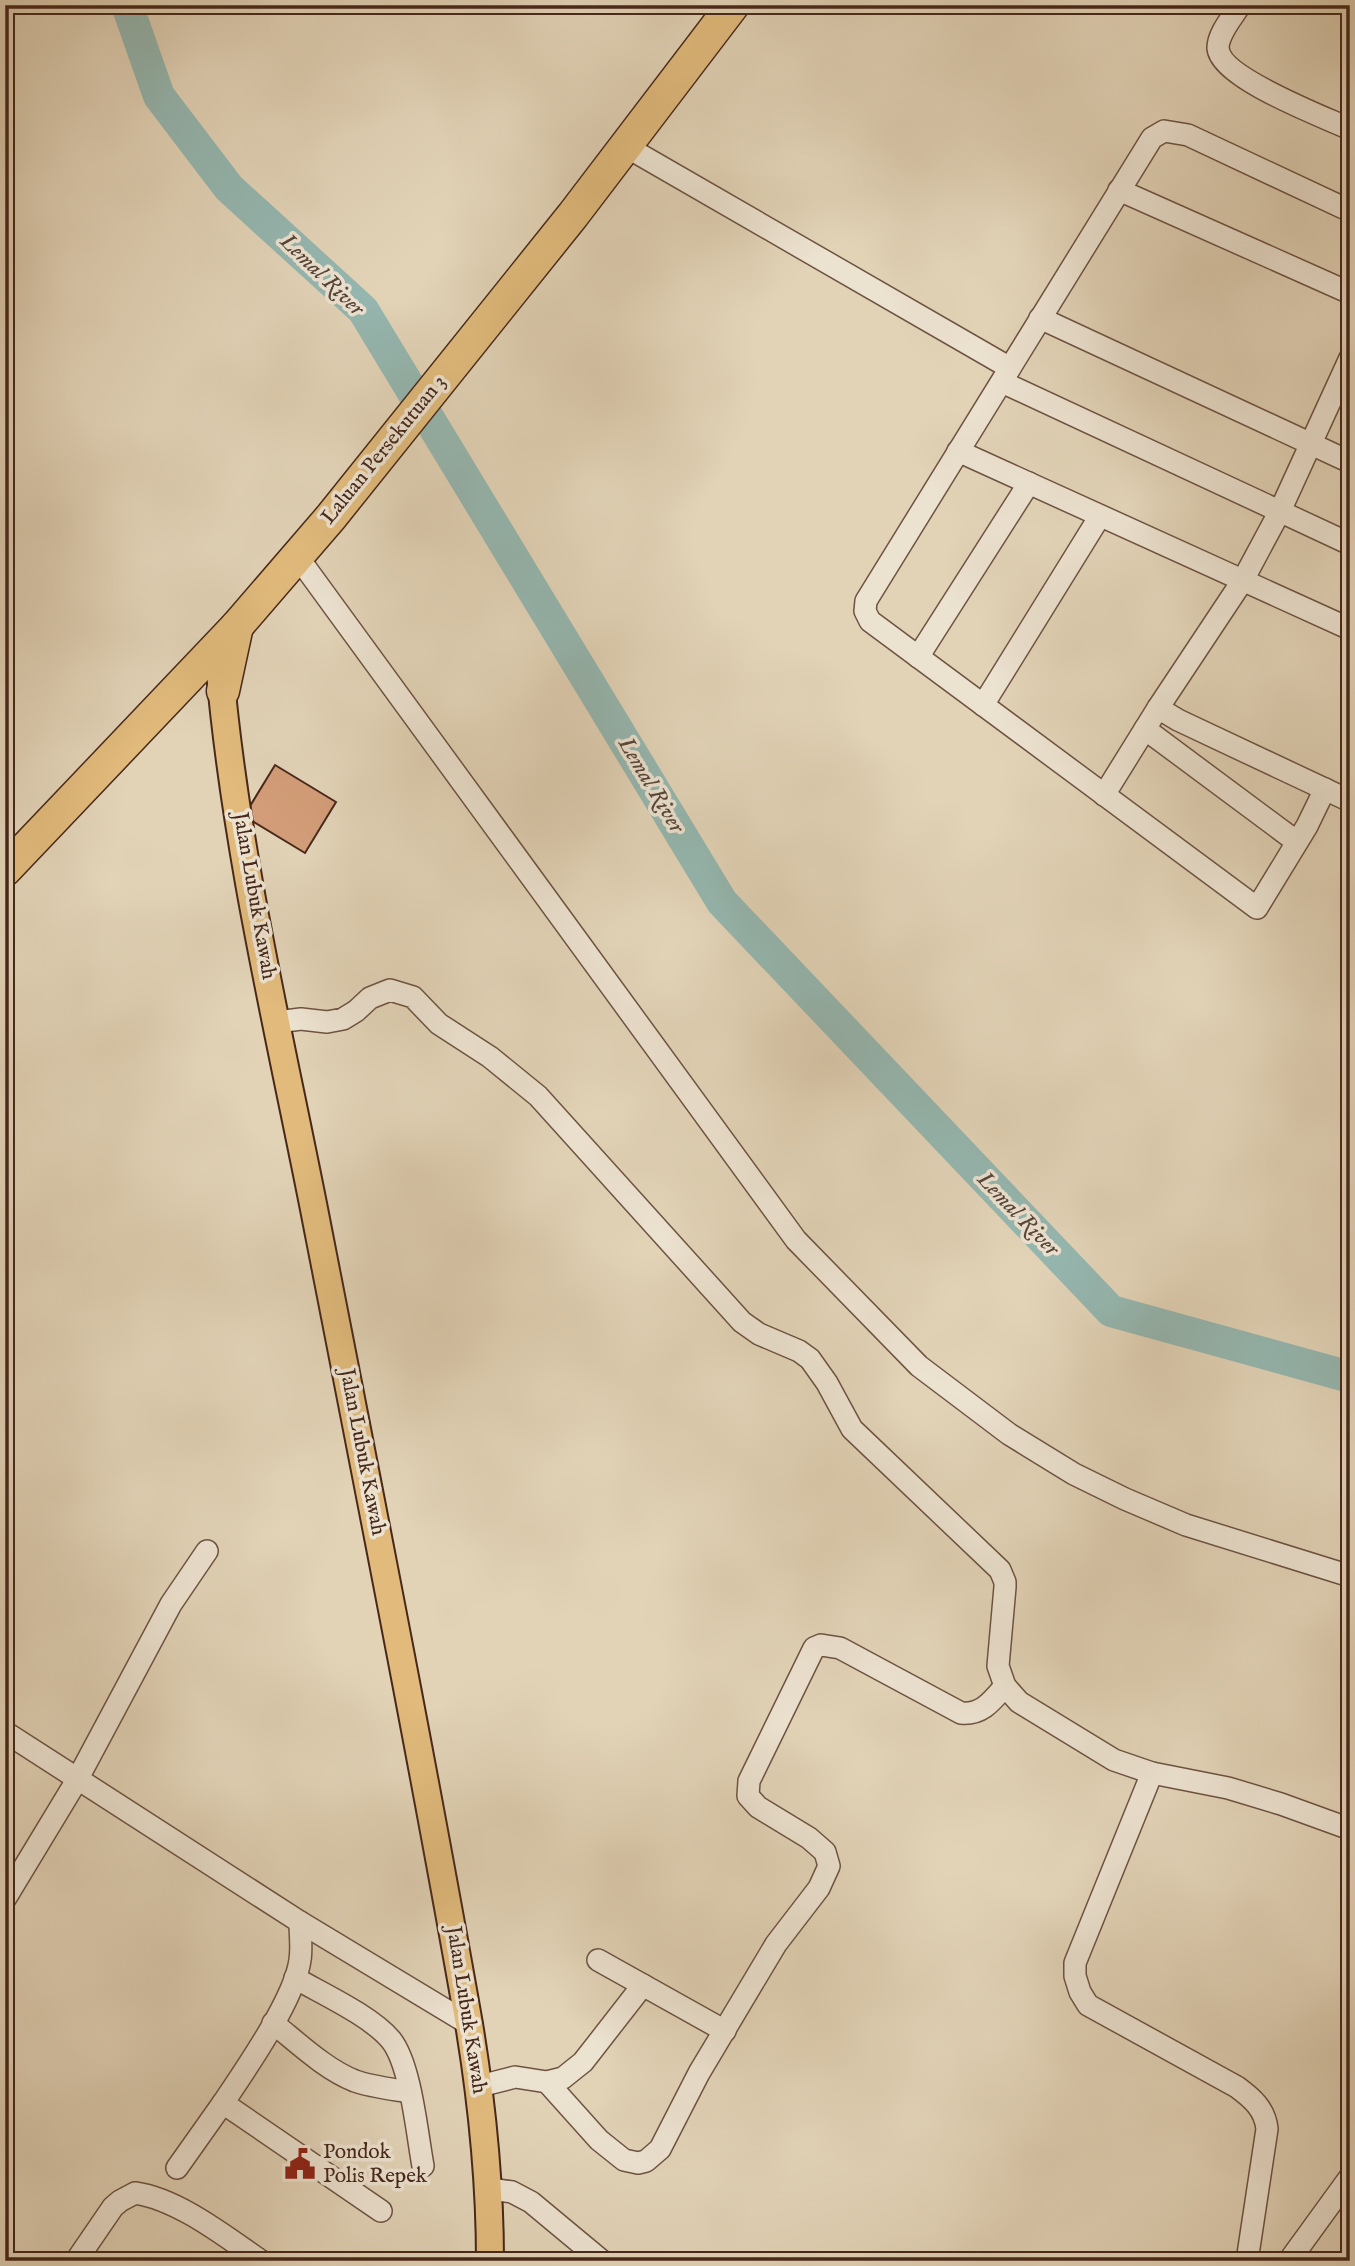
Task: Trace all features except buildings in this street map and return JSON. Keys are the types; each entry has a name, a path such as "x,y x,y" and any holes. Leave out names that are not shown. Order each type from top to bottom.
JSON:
{"highway":[{"name":"Laluan Persekutuan 3","path":"5,870 228,635 331,517 573,215 733,5"},
{"path":"223,691 228,635"},
{"path":"186,679 211,681 223,691"}],"main road":[{"name":"Jalan Lubuk Kawah","path":"223,691 250,900 277,1022 378,1533 480,2086 490,2189 490,2261"}],"street":[{"path":"1240,5 1223,32 1218,49 1224,64 1245,80 1350,129"},
{"path":"1325,789 1257,908 870,621 865,611 866,601 1152,138 1164,131 1177,132 1350,211"},
{"path":"625,146 1006,375 1350,544"},
{"path":"1119,190 1350,293"},
{"path":"1041,318 1350,463"},
{"path":"1104,795 1243,580 1280,511 1350,358"},
{"path":"958,451 1350,629"},
{"path":"918,657 1029,483"},
{"path":"983,705 1100,516"},
{"path":"297,556 796,1240 919,1366 1009,1434 1074,1474 1125,1499 1186,1525 1350,1576"},
{"path":"1158,708 1350,801"},
{"path":"1145,729 1297,842"},
{"path":"277,1022 301,1019 327,1022 343,1019 370,998 390,990 413,997 439,1024 490,1057 538,1096 742,1322 810,1359 852,1429 1000,1570 1006,1587 998,1667 1005,1686 1019,1702 1130,1767 1228,1788 1350,1829"},
{"path":"5,1899 77,1780 171,1604 207,1551"},
{"path":"547,2082 578,2118 617,2156 629,2163 646,2161 660,2148 699,2073 776,1944 819,1888 829,1866 825,1852 808,1838 758,1807 748,1796 749,1781 814,1648 821,1644 840,1648 961,1713 971,1714 981,1710 1005,1686"},
{"path":"5,1732 300,1922 469,2024"},
{"path":"1152,1773 1086,1933 1075,1963 1075,1976 1088,2005 1237,2087 1258,2105 1266,2120 1267,2129 1247,2261"},
{"path":"177,2168 223,2103 273,2023 295,1978 301,1959 300,1922"},
{"path":"598,1960 725,2031"},
{"path":"295,1978 382,2031 398,2051 410,2092 423,2166"},
{"path":"480,2086 515,2077 547,2082 563,2078 583,2062 643,1985"},
{"path":"273,2023 347,2077 365,2084 410,2092"},
{"path":"223,2103 381,2211"},
{"path":"1289,2261 1350,2177"},
{"path":"490,2189 512,2192 531,2202 603,2261"},
{"path":"76,2261 113,2207 135,2193 159,2200 196,2219 261,2261"}],"waterway":[{"name":"Lemal River","path":"127,5 159,96 229,188 363,310 722,902 1111,1311 1350,1377"}],"place":[{"name":"Pondok Polis Repek","path":"300,2164"}]}
